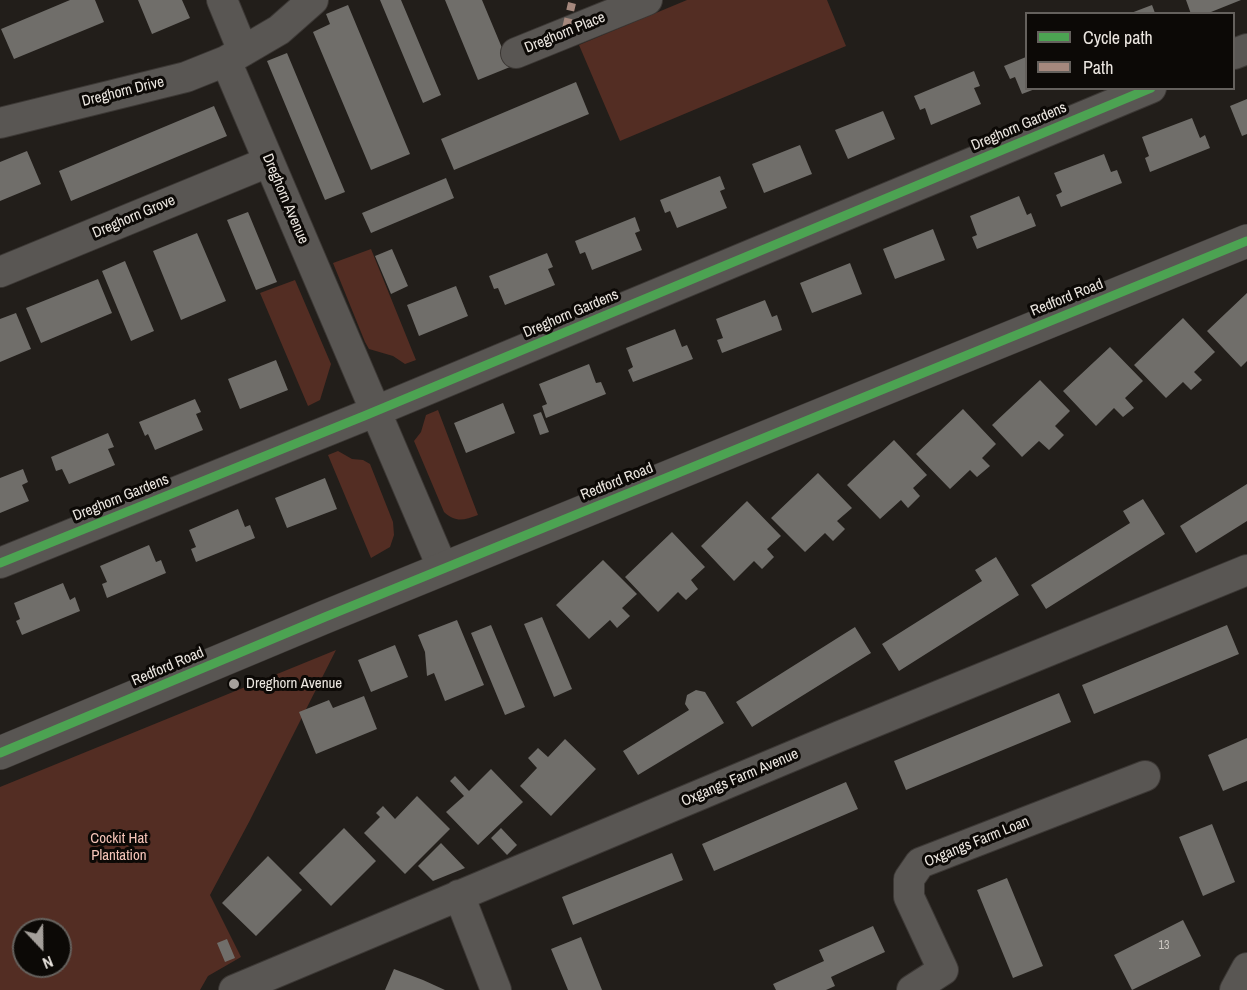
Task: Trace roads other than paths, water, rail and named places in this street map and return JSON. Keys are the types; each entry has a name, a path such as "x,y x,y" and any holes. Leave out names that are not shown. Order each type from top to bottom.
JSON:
{"main road":[{"name":"Redford Road","path":"0,753 442,569 1247,241"}],"street":[{"path":"222,0 234,56"},
{"name":"Dreghorn Drive","path":"0,123 186,77 234,56 279,30 313,0"},
{"name":"Dreghorn Place","path":"516,53 647,0"},
{"name":"Dreghorn Avenue","path":"234,56 268,162 442,569"},
{"name":"Dreghorn Gardens","path":"0,563 375,411 1147,90"},
{"name":"Dreghorn Grove","path":"0,272 268,162"},
{"name":"Oxgangs Farm Avenue","path":"234,990 1247,570"},
{"name":"Oxgangs Farm Loan","path":"912,990 944,970 909,897 909,879 920,863 1145,776"},
{"path":"459,895 496,990"},
{"path":"1235,990 1247,968"}],"place":[{"name":"Dreghorn Avenue","path":"234,684"}],"park label":[{"name":"Cockit Hat Plantation","path":"119,848"}]}
